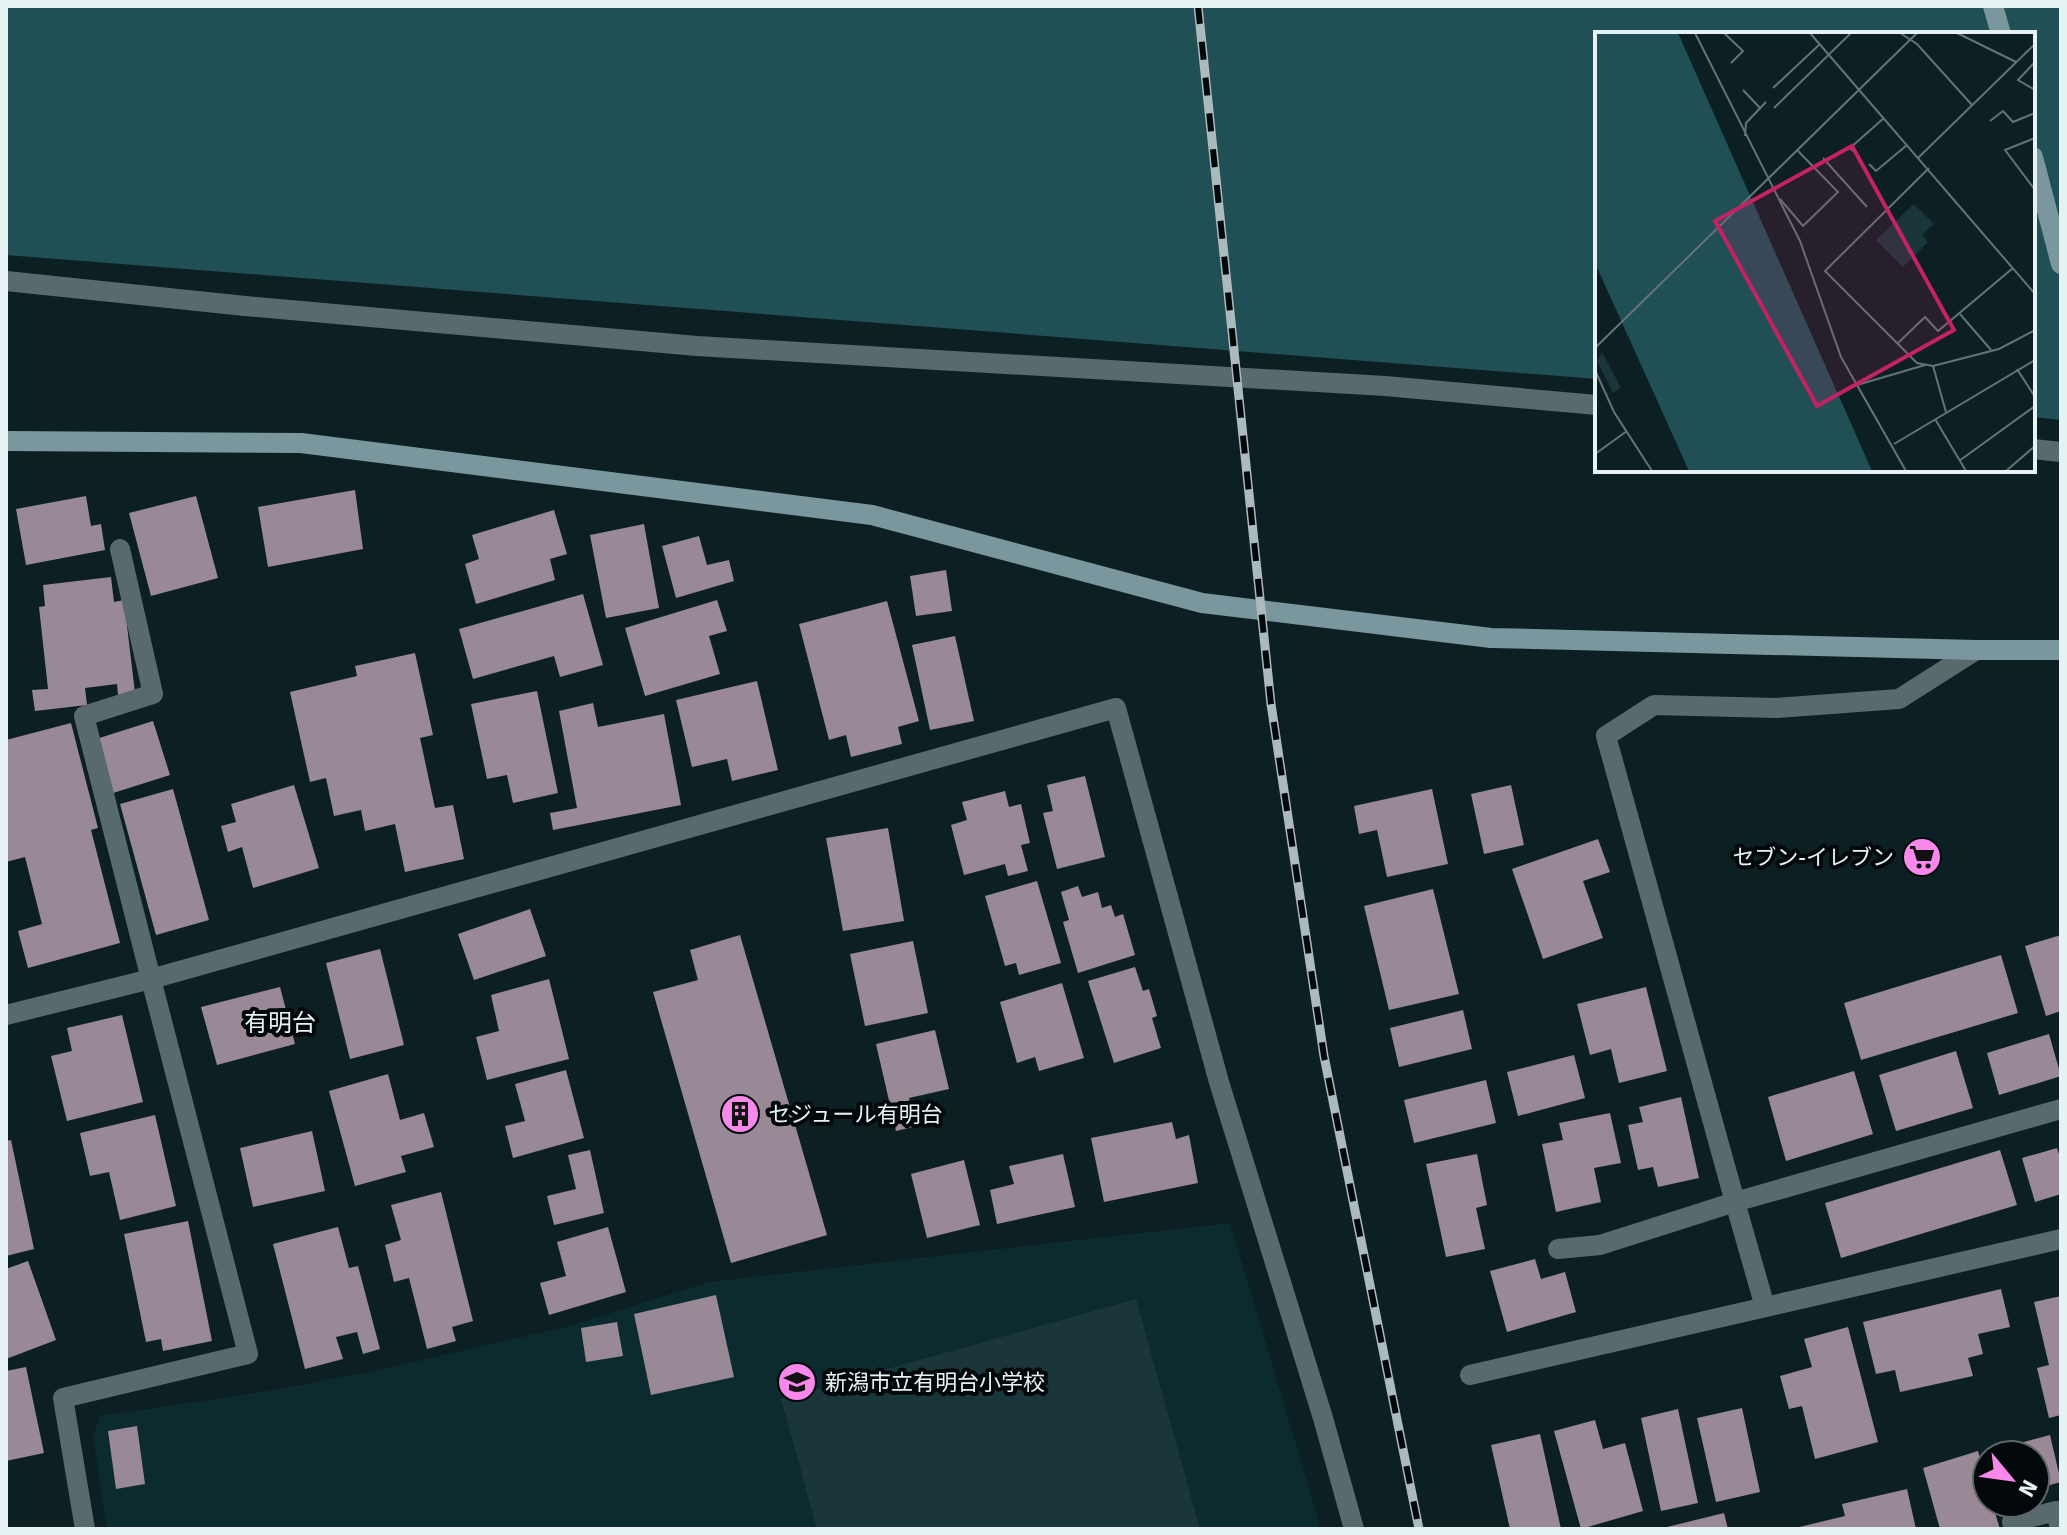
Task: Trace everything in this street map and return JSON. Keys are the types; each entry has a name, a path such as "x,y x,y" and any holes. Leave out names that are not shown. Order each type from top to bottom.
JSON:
{"street":[{"path":"1993,6 2000,32"},
{"path":"2035,165 2061,264"},
{"path":"6,281 245,306 697,346 1370,385 1595,405"},
{"path":"6,441 301,443 872,515 1202,603 1491,638 2061,650"},
{"path":"2035,449 2061,452"},
{"path":"85,1529 63,1398 248,1354 84,716 153,694 120,549"},
{"path":"1765,1307 1606,736 1654,705 1776,708 1899,699 1976,650"},
{"path":"6,1015 151,979 1116,708 1219,1082 1319,1404 1354,1529"},
{"path":"1558,1249 1600,1245 1735,1202 2061,1109"},
{"path":"1470,1375 2061,1239"},
{"path":"2012,1522 2056,1511 2060,1529"}],"shaded area":[{"path":"6,6 2061,6 2061,420 2035,417 2035,32 1595,32 1595,379 6,255"},
{"name":"新潟市立有明台小学校","path":"1230,1223 1321,1529 107,1529 93,1436 100,1416 263,1392 370,1372 570,1326 709,1282"},
{"path":"1136,1299 1200,1529 817,1529 781,1399"}],"building":[{"path":"355,490 363,549 268,567 258,507"},
{"path":"86,496 91,526 101,524 105,550 26,565 16,509"},
{"path":"196,496 218,578 151,596 129,513"},
{"path":"554,510 567,554 550,559 555,580 476,604 465,564 479,559 472,535"},
{"path":"644,524 659,608 606,618 590,535"},
{"path":"699,536 707,565 729,560 734,581 676,598 662,546"},
{"path":"946,570 952,611 916,616 910,576"},
{"path":"111,577 114,602 124,600 135,693 118,695 117,684 85,688 87,705 35,711 32,690 48,689 39,607 45,606 43,585"},
{"path":"583,594 603,665 560,677 554,656 473,679 459,629"},
{"path":"717,600 727,631 709,636 720,674 645,696 625,628"},
{"path":"887,601 919,721 898,727 902,744 851,757 846,735 829,740 799,624"},
{"path":"955,636 974,721 930,730 912,645"},
{"path":"415,653 433,735 420,738 435,808 453,805 464,859 405,872 395,824 365,831 361,810 334,816 326,778 310,782 290,692 357,676 355,666"},
{"path":"757,681 778,770 732,781 727,759 692,767 676,700"},
{"path":"537,691 558,793 513,803 507,775 487,779 471,704"},
{"path":"593,703 598,727 664,714 681,805 553,830 550,813 577,808 559,711"},
{"path":"153,721 170,775 110,794 93,740"},
{"path":"71,723 98,828 91,830 120,943 28,968 18,931 42,924 25,857 6,862 6,740"},
{"path":"1085,776 1105,857 1057,869 1043,813 1053,811 1047,785"},
{"path":"294,785 319,868 253,888 242,847 228,852 221,826 236,822 231,804"},
{"path":"1511,785 1524,845 1484,854 1471,794"},
{"path":"173,789 209,920 156,935 120,804"},
{"path":"1432,789 1448,864 1387,877 1377,830 1359,834 1354,806"},
{"path":"1005,791 1009,807 1021,804 1030,843 1021,845 1028,871 1008,876 1005,864 964,875 951,825 967,820 962,802"},
{"path":"888,828 904,921 843,931 826,838"},
{"path":"1598,839 1610,872 1583,881 1603,938 1543,959 1512,869"},
{"path":"1037,881 1061,963 1019,975 1016,963 1005,966 985,896"},
{"path":"1078,886 1082,897 1098,892 1102,908 1111,905 1115,917 1123,914 1135,955 1078,973 1063,922 1069,920 1061,892"},
{"path":"1433,889 1459,994 1389,1010 1364,906"},
{"path":"530,909 546,956 474,980 458,934"},
{"name":"セジュール有明台","path":"740,935 827,1235 731,1263 653,992 698,980 690,950"},
{"path":"2061,935 2061,1011 2046,1016 2025,946"},
{"path":"913,941 928,1013 865,1026 850,954"},
{"path":"380,949 404,1045 350,1059 326,963"},
{"path":"2001,955 2018,1013 1861,1060 1844,1003"},
{"path":"1135,967 1143,991 1149,989 1157,1016 1152,1018 1161,1048 1114,1063 1088,981"},
{"path":"549,979 569,1059 487,1080 476,1037 499,1031 491,995"},
{"path":"1062,983 1084,1058 1039,1071 1035,1057 1017,1063 1000,1002"},
{"path":"280,987 295,1044 217,1065 201,1007"},
{"path":"1646,987 1667,1071 1619,1083 1611,1049 1590,1055 1577,1004"},
{"path":"1463,1010 1472,1049 1399,1067 1390,1028"},
{"path":"122,1015 143,1102 67,1121 51,1056 72,1051 67,1028"},
{"path":"935,1030 949,1089 909,1098 917,1126 896,1131 876,1044"},
{"path":"2049,1034 2061,1076 1999,1095 1987,1053"},
{"path":"1956,1051 1973,1108 1896,1131 1879,1075"},
{"path":"1574,1055 1585,1098 1518,1116 1507,1072"},
{"path":"566,1070 584,1138 513,1158 505,1126 525,1121 515,1084"},
{"path":"1854,1071 1873,1134 1786,1161 1768,1097"},
{"path":"388,1074 400,1120 424,1113 434,1147 401,1156 406,1172 355,1186 329,1091"},
{"path":"1486,1080 1496,1123 1414,1143 1404,1100"},
{"path":"1681,1097 1699,1178 1658,1187 1653,1167 1638,1170 1628,1125 1643,1122 1639,1107"},
{"path":"1610,1113 1621,1163 1594,1168 1601,1202 1556,1212 1542,1144 1563,1140 1559,1123"},
{"path":"155,1115 176,1206 120,1220 109,1172 90,1176 80,1133"},
{"path":"1172,1122 1176,1139 1189,1135 1198,1183 1104,1202 1091,1138"},
{"path":"312,1131 325,1191 253,1207 240,1148"},
{"path":"11,1140 34,1249 6,1256 6,1141"},
{"path":"2057,1148 2061,1160 2061,1194 2035,1202 2022,1158"},
{"path":"590,1150 604,1213 554,1225 547,1196 576,1189 568,1155"},
{"path":"2000,1150 2017,1205 1841,1258 1825,1203"},
{"path":"1063,1154 1075,1207 997,1224 990,1190 1014,1184 1009,1166"},
{"path":"1477,1154 1487,1205 1476,1208 1485,1249 1446,1257 1426,1164"},
{"path":"964,1160 980,1225 927,1238 911,1174"},
{"path":"441,1192 473,1321 452,1327 456,1341 427,1349 409,1278 394,1282 385,1245 401,1240 391,1205"},
{"path":"188,1221 212,1341 163,1351 161,1339 146,1342 124,1234"},
{"path":"338,1227 349,1268 358,1266 380,1349 363,1354 357,1332 336,1337 343,1359 305,1369 273,1244"},
{"path":"608,1227 626,1292 549,1315 540,1283 566,1276 557,1242"},
{"path":"1535,1259 1541,1279 1565,1272 1576,1312 1507,1332 1490,1271"},
{"path":"28,1261 56,1340 6,1359 6,1269"},
{"path":"2001,1289 2010,1327 1978,1334 1983,1354 1968,1358 1973,1376 1900,1392 1895,1370 1876,1374 1863,1322"},
{"path":"716,1295 734,1377 651,1395 634,1314"},
{"path":"2061,1296 2061,1415 2049,1418 2037,1368 2049,1365 2034,1302"},
{"path":"617,1322 623,1356 586,1362 581,1328"},
{"path":"1848,1327 1878,1442 1815,1459 1802,1406 1789,1409 1780,1376 1812,1367 1804,1339"},
{"path":"26,1367 44,1453 6,1461 6,1371"},
{"path":"1742,1408 1760,1492 1716,1502 1697,1418"},
{"path":"1678,1409 1698,1503 1661,1511 1641,1418"},
{"path":"1595,1420 1603,1449 1625,1443 1643,1511 1581,1529 1554,1431"},
{"path":"137,1426 145,1484 116,1489 108,1431"},
{"path":"1540,1434 1561,1529 1510,1529 1491,1445"},
{"path":"2051,1439 2061,1482 2051,1485"},
{"path":"1971,1453 1971,1519 1997,1519 2000,1529 1940,1529 1923,1468"},
{"path":"1907,1489 1916,1529 1791,1529 1845,1516 1842,1504"},
{"path":"1724,1513 1728,1529 1663,1529 1663,1528"}],"railway":[{"path":"1198,6 1271,704 1324,1056 1419,1529"}],"place":[{"name":"セブン-イレブン","path":"1922,857"},
{"name":"セジュール有明台","path":"740,1114"},
{"name":"新潟市立有明台小学校","path":"797,1382"}],"district":[{"name":"有明台","path":"280,1023"}]}
